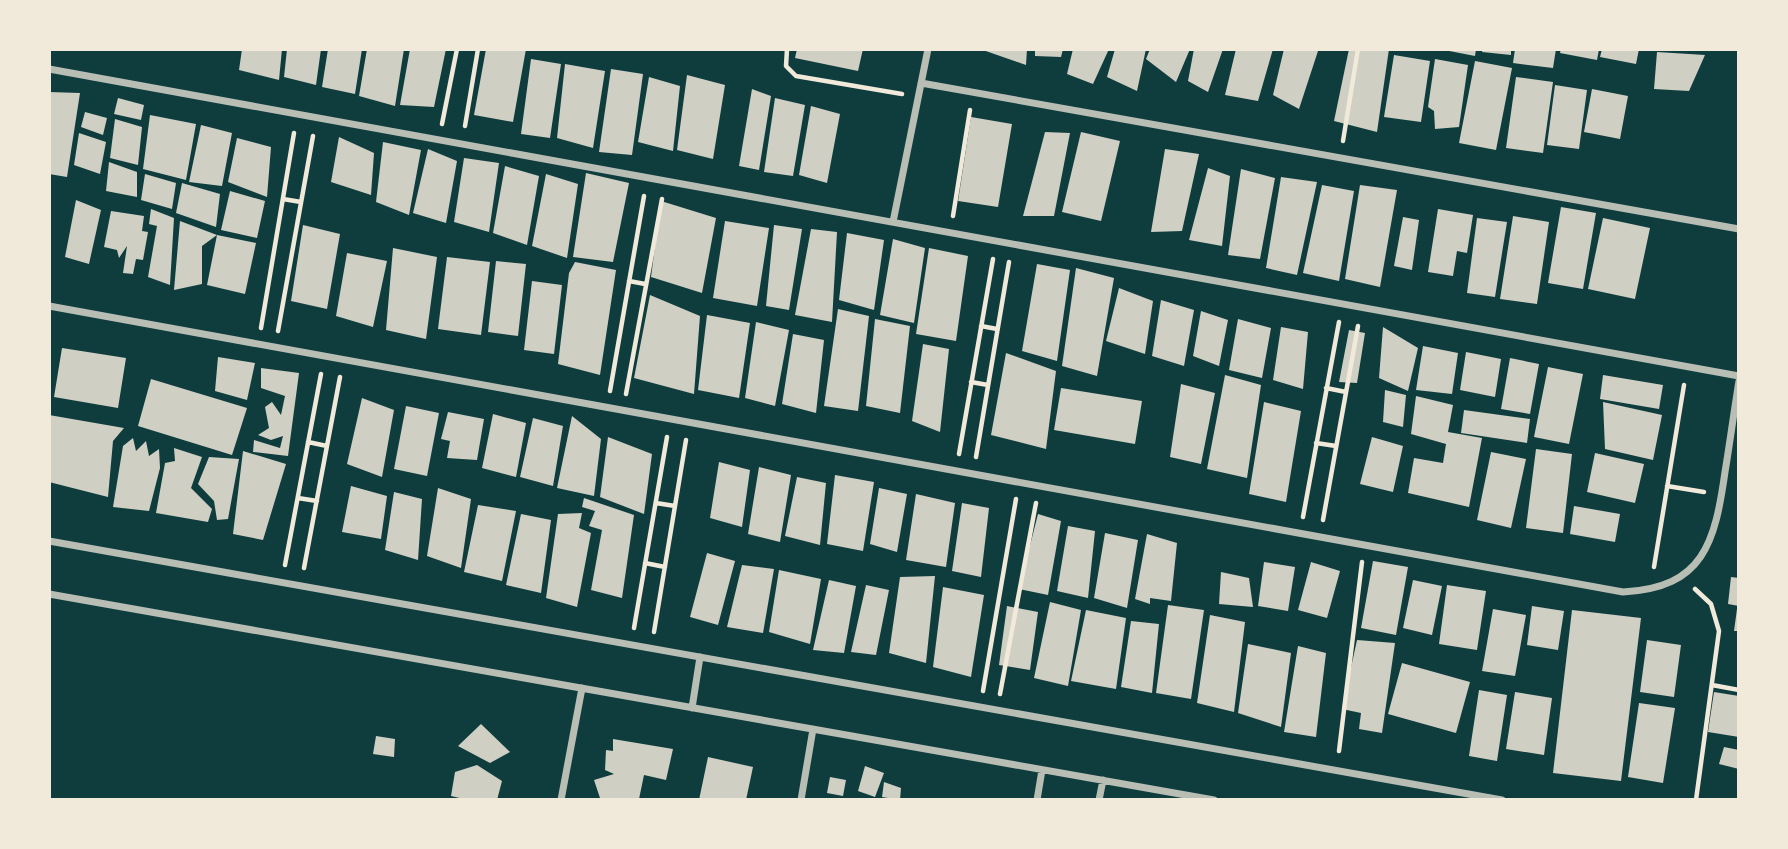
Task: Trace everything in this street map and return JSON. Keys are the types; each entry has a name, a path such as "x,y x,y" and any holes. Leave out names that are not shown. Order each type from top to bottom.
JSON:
{"street":[{"path":"893,222 928,49"},
{"path":"49,69 1361,307 1739,379 1722,495 1710,544 1695,566 1675,582 1650,591 1623,592 49,306"},
{"path":"921,83 1739,229"},
{"path":"49,541 1502,800"},
{"path":"49,594 1214,800"},
{"path":"692,708 699,657"},
{"path":"561,800 582,688"},
{"path":"801,800 813,729"},
{"path":"1037,800 1042,769"},
{"path":"1099,800 1103,780"}],"path":[{"path":"439,140 457,49"},
{"path":"462,144 478,49"},
{"path":"787,49 786,66 796,75 919,96"},
{"path":"1340,158 1358,49"},
{"path":"950,233 973,92"},
{"path":"258,344 297,115"},
{"path":"275,347 316,118"},
{"path":"607,407 648,178"},
{"path":"623,410 665,181"},
{"path":"283,199 301,202"},
{"path":"956,470 996,241"},
{"path":"973,473 1012,244"},
{"path":"629,281 645,284"},
{"path":"1300,532 1342,304"},
{"path":"1320,536 1361,307"},
{"path":"981,326 998,329"},
{"path":"282,582 324,356"},
{"path":"301,585 344,359"},
{"path":"1650,591 1687,367"},
{"path":"971,382 988,385"},
{"path":"1326,388 1346,392"},
{"path":"631,644 670,418"},
{"path":"652,648 689,422"},
{"path":"308,442 327,446"},
{"path":"1316,443 1336,446"},
{"path":"981,706 1020,481"},
{"path":"998,709 1039,485"},
{"path":"1667,486 1722,495"},
{"path":"298,498 317,501"},
{"path":"656,503 675,506"},
{"path":"1337,771 1364,544"},
{"path":"645,564 665,567"},
{"path":"1675,582 1701,593 1717,617 1719,631 1696,800"},
{"path":"1712,685 1739,690"}],"building":[{"path":"242,49 282,49 279,80 239,70"},
{"path":"287,49 321,49 316,85 284,77"},
{"path":"328,49 362,49 355,94 322,87"},
{"path":"367,49 404,49 395,106 359,96"},
{"path":"410,49 446,49 434,107 400,105"},
{"path":"486,49 526,49 513,122 474,115"},
{"path":"797,49 863,49 858,71 795,58"},
{"path":"980,49 1027,49 1026,65"},
{"path":"1035,49 1063,49 1061,57 1035,56"},
{"path":"1073,49 1109,49 1093,84 1067,74"},
{"path":"1115,49 1146,49 1137,91 1107,77"},
{"path":"1150,49 1190,49 1176,82 1146,59"},
{"path":"1194,49 1223,49 1208,92 1188,81"},
{"path":"1236,49 1273,49 1258,101 1225,95"},
{"path":"1284,49 1318,51 1299,109 1273,95"},
{"path":"1349,49 1389,49 1377,132 1334,121"},
{"path":"1439,49 1476,49 1475,56"},
{"path":"1483,49 1511,49 1511,55 1482,52"},
{"path":"1515,49 1556,49 1553,68 1513,63"},
{"path":"1561,49 1599,49 1597,60 1560,53"},
{"path":"1602,49 1639,49 1636,64 1600,57"},
{"path":"1657,52 1705,55 1689,91 1654,89"},
{"path":"1394,55 1430,61 1421,122 1384,117"},
{"path":"531,59 561,64 550,138 521,134"},
{"path":"1435,59 1468,65 1459,127 1435,129 1434,111 1428,107"},
{"path":"1475,61 1512,68 1496,150 1459,143"},
{"path":"565,64 605,71 593,148 557,138"},
{"path":"611,69 643,74 632,155 599,152"},
{"path":"687,75 725,85 713,159 677,150"},
{"path":"649,77 680,86 673,151 638,142"},
{"path":"1516,77 1553,82 1543,153 1506,148"},
{"path":"1555,85 1587,90 1579,149 1547,145"},
{"path":"752,89 771,96 759,170 739,166"},
{"path":"1592,89 1628,96 1620,139 1584,132"},
{"path":"49,92 80,93 67,177 49,174"},
{"path":"118,98 144,105 141,120 114,114"},
{"path":"775,98 805,105 793,176 764,172"},
{"path":"811,106 840,114 827,183 799,175"},
{"path":"85,112 107,118 103,135 81,127"},
{"path":"150,115 196,124 186,180 143,169"},
{"path":"971,117 1012,124 998,207 958,201"},
{"path":"115,119 142,127 138,165 110,158"},
{"path":"201,125 232,133 222,186 189,182"},
{"path":"1045,132 1070,133 1054,216 1023,216"},
{"path":"1081,132 1120,141 1101,221 1062,212"},
{"path":"79,133 106,142 100,174 74,165"},
{"path":"339,137 374,153 371,195 331,182"},
{"path":"237,138 271,147 267,197 228,182"},
{"path":"383,142 421,150 409,215 376,202"},
{"path":"428,149 457,161 446,223 413,213"},
{"path":"1165,149 1199,154 1182,231 1151,232"},
{"path":"464,158 499,163 489,232 454,222"},
{"path":"109,162 137,172 137,197 106,191"},
{"path":"505,166 539,176 527,245 493,233"},
{"path":"1208,168 1230,176 1222,246 1189,240"},
{"path":"1241,169 1275,178 1260,259 1228,255"},
{"path":"586,173 629,183 613,262 573,257"},
{"path":"145,174 176,183 172,209 141,200"},
{"path":"546,174 578,184 567,258 532,246"},
{"path":"1281,177 1317,182 1297,275 1266,268"},
{"path":"182,183 220,194 216,227 176,213"},
{"path":"1322,185 1354,191 1339,281 1303,273"},
{"path":"1360,185 1397,190 1380,287 1345,279"},
{"path":"230,191 265,201 257,238 221,230"},
{"path":"76,200 101,210 89,264 65,257"},
{"path":"661,201 716,218 702,293 651,277"},
{"path":"1561,207 1596,213 1583,289 1548,283"},
{"path":"151,209 174,218 170,285 148,277 157,226 149,224"},
{"path":"1438,209 1473,215 1467,253 1457,251 1453,276 1428,272"},
{"path":"111,211 144,216 142,231 148,232 143,260 136,259 133,274 123,273 127,246 119,258 117,250 104,247"},
{"path":"1513,216 1549,222 1537,304 1500,299"},
{"path":"1403,217 1419,220 1412,270 1394,266"},
{"path":"1477,218 1507,222 1495,297 1467,293"},
{"path":"1603,218 1650,228 1635,299 1588,289"},
{"path":"180,221 217,235 202,246 202,284 174,290"},
{"path":"725,221 769,228 757,306 713,298"},
{"path":"303,225 340,234 327,309 291,301"},
{"path":"774,225 802,229 789,310 766,306"},
{"path":"811,229 837,232 832,322 795,315"},
{"path":"847,233 884,240 874,310 839,300"},
{"path":"217,235 256,243 245,294 207,285"},
{"path":"893,239 925,248 914,323 880,315"},
{"path":"393,248 437,257 426,339 386,330"},
{"path":"929,248 968,256 956,341 916,334"},
{"path":"347,253 387,261 373,327 336,316"},
{"path":"447,257 490,262 481,335 438,329"},
{"path":"496,261 526,264 518,336 488,332"},
{"path":"575,262 616,270 600,375 558,364 569,273"},
{"path":"1037,264 1070,270 1057,361 1022,351"},
{"path":"1076,268 1114,278 1097,376 1062,366"},
{"path":"532,281 562,285 554,354 524,350"},
{"path":"1119,288 1153,301 1145,354 1106,341"},
{"path":"650,295 700,316 694,394 634,378"},
{"path":"1161,300 1194,310 1184,366 1152,356"},
{"path":"838,309 869,316 858,411 824,406"},
{"path":"1201,311 1228,320 1219,366 1193,356"},
{"path":"707,315 750,323 739,398 698,390"},
{"path":"875,319 910,326 900,413 866,406"},
{"path":"1238,319 1271,328 1262,378 1229,370"},
{"path":"756,322 789,330 775,406 745,398"},
{"path":"1281,327 1308,332 1303,389 1273,380"},
{"path":"1383,327 1418,348 1408,391 1379,378"},
{"path":"1349,330 1365,333 1357,383 1339,382"},
{"path":"793,334 824,340 816,413 782,404"},
{"path":"923,344 949,349 940,432 912,421"},
{"path":"1423,346 1458,353 1452,394 1416,390"},
{"path":"62,348 126,358 118,408 54,397"},
{"path":"1466,352 1501,359 1495,397 1460,390"},
{"path":"1006,353 1056,371 1046,449 991,435"},
{"path":"218,357 255,363 247,400 215,391"},
{"path":"1510,358 1539,364 1530,414 1501,409"},
{"path":"1548,367 1583,374 1569,444 1534,437"},
{"path":"261,368 299,373 288,456 253,452 254,440 280,448 283,436 271,440 258,435 269,428 265,407 272,402 281,415 285,396 261,388"},
{"path":"1225,375 1261,385 1247,478 1207,469"},
{"path":"1603,375 1663,385 1659,409 1600,399"},
{"path":"151,379 247,408 232,455 138,426"},
{"path":"1181,384 1215,393 1201,464 1170,457"},
{"path":"1061,388 1142,401 1135,444 1054,430"},
{"path":"1385,390 1406,395 1403,427 1383,422"},
{"path":"1416,396 1453,405 1448,432 1482,438 1469,507 1408,493 1414,458 1443,463 1446,444 1411,434"},
{"path":"362,398 394,410 382,477 347,464"},
{"path":"1264,402 1301,411 1286,502 1249,494"},
{"path":"1603,402 1662,415 1653,460 1605,449"},
{"path":"406,406 439,413 427,476 394,469"},
{"path":"1464,410 1530,419 1527,443 1461,433"},
{"path":"448,412 484,419 477,460 447,458 450,441 441,439"},
{"path":"493,414 526,423 516,477 482,468"},
{"path":"49,415 124,428 113,441 108,497 49,482"},
{"path":"572,416 601,439 594,496 557,488"},
{"path":"533,418 563,426 553,486 520,477"},
{"path":"608,437 652,454 644,514 600,497"},
{"path":"1372,437 1403,446 1393,492 1360,484"},
{"path":"133,438 136,451 146,441 149,456 159,449 160,468 149,511 113,507 123,446"},
{"path":"174,448 202,457 191,488 212,509 208,522 156,513 165,463 175,461"},
{"path":"1536,449 1572,454 1563,533 1526,528"},
{"path":"243,451 286,464 263,540 233,534"},
{"path":"1491,452 1526,459 1511,528 1477,520"},
{"path":"1595,453 1644,464 1635,503 1587,492"},
{"path":"209,457 239,459 228,519 217,520 214,501 198,484"},
{"path":"719,462 750,470 742,527 710,518"},
{"path":"759,467 791,475 780,542 748,534"},
{"path":"835,475 874,482 863,551 827,544"},
{"path":"797,477 826,483 820,545 785,536"},
{"path":"351,486 387,496 381,539 342,532"},
{"path":"438,488 471,499 461,568 427,556"},
{"path":"879,488 907,494 897,552 870,544"},
{"path":"394,492 422,499 418,560 385,550"},
{"path":"916,494 955,503 946,567 906,560"},
{"path":"584,498 634,515 622,598 591,590 602,530 589,526 595,511 582,507"},
{"path":"962,503 989,508 981,577 952,571"},
{"path":"478,505 516,511 502,581 464,572"},
{"path":"1574,506 1620,514 1615,542 1570,534"},
{"path":"582,513 579,528 591,533 577,607 546,598 558,514"},
{"path":"521,514 551,520 541,593 506,585"},
{"path":"1038,514 1061,521 1048,595 1019,589"},
{"path":"1068,526 1095,531 1088,598 1057,591"},
{"path":"1105,533 1138,540 1127,608 1094,598"},
{"path":"1147,534 1177,543 1171,601 1150,598 1150,604 1135,599"},
{"path":"707,553 735,561 718,625 690,617"},
{"path":"1373,561 1408,567 1396,635 1361,628"},
{"path":"1264,562 1295,567 1288,611 1258,606"},
{"path":"1311,562 1340,571 1327,618 1298,610"},
{"path":"742,565 774,569 763,633 727,627"},
{"path":"779,570 821,579 810,644 769,632"},
{"path":"1221,572 1249,578 1253,607 1219,604"},
{"path":"935,576 926,663 889,653 900,577"},
{"path":"1731,577 1739,578 1739,606 1728,604"},
{"path":"829,580 856,586 844,653 813,650"},
{"path":"1413,580 1442,586 1432,635 1403,628"},
{"path":"866,585 889,590 876,655 851,652"},
{"path":"1447,585 1486,591 1477,650 1439,644"},
{"path":"943,587 984,595 971,677 933,667"},
{"path":"1050,602 1081,610 1068,686 1034,678"},
{"path":"1168,605 1204,610 1191,699 1156,693"},
{"path":"1007,606 1038,612 1030,670 999,665"},
{"path":"1532,606 1564,611 1558,650 1527,645"},
{"path":"1493,609 1526,615 1515,676 1482,671"},
{"path":"1737,609 1739,631 1734,631"},
{"path":"1086,610 1126,618 1116,689 1071,681"},
{"path":"1572,610 1641,618 1621,781 1553,773"},
{"path":"1210,615 1245,622 1234,712 1197,703"},
{"path":"1131,621 1159,624 1152,693 1121,687"},
{"path":"1357,640 1395,643 1382,733 1359,729 1361,713 1342,709"},
{"path":"1647,640 1681,645 1674,697 1640,692"},
{"path":"1248,644 1291,653 1281,727 1238,713"},
{"path":"1298,646 1326,653 1316,737 1284,732"},
{"path":"1402,663 1470,682 1456,733 1388,714"},
{"path":"1479,690 1507,695 1497,761 1469,756"},
{"path":"1515,692 1552,698 1544,755 1506,749"},
{"path":"1714,692 1739,696 1739,737 1708,732"},
{"path":"1639,703 1675,708 1663,783 1628,777"},
{"path":"481,724 510,752 490,763 458,746"},
{"path":"376,736 395,739 394,757 373,754"},
{"path":"613,739 673,749 666,780 644,775 639,799 600,798 594,780 614,774 605,770 606,750 613,751"},
{"path":"1724,747 1739,750 1739,769 1719,764"},
{"path":"708,757 753,767 746,800 699,800"},
{"path":"477,765 502,781 497,800 468,800 451,796 455,772"},
{"path":"865,766 884,773 875,797 858,791"},
{"path":"830,777 846,780 843,796 827,793"},
{"path":"884,782 901,788 900,800 882,797"}]}
